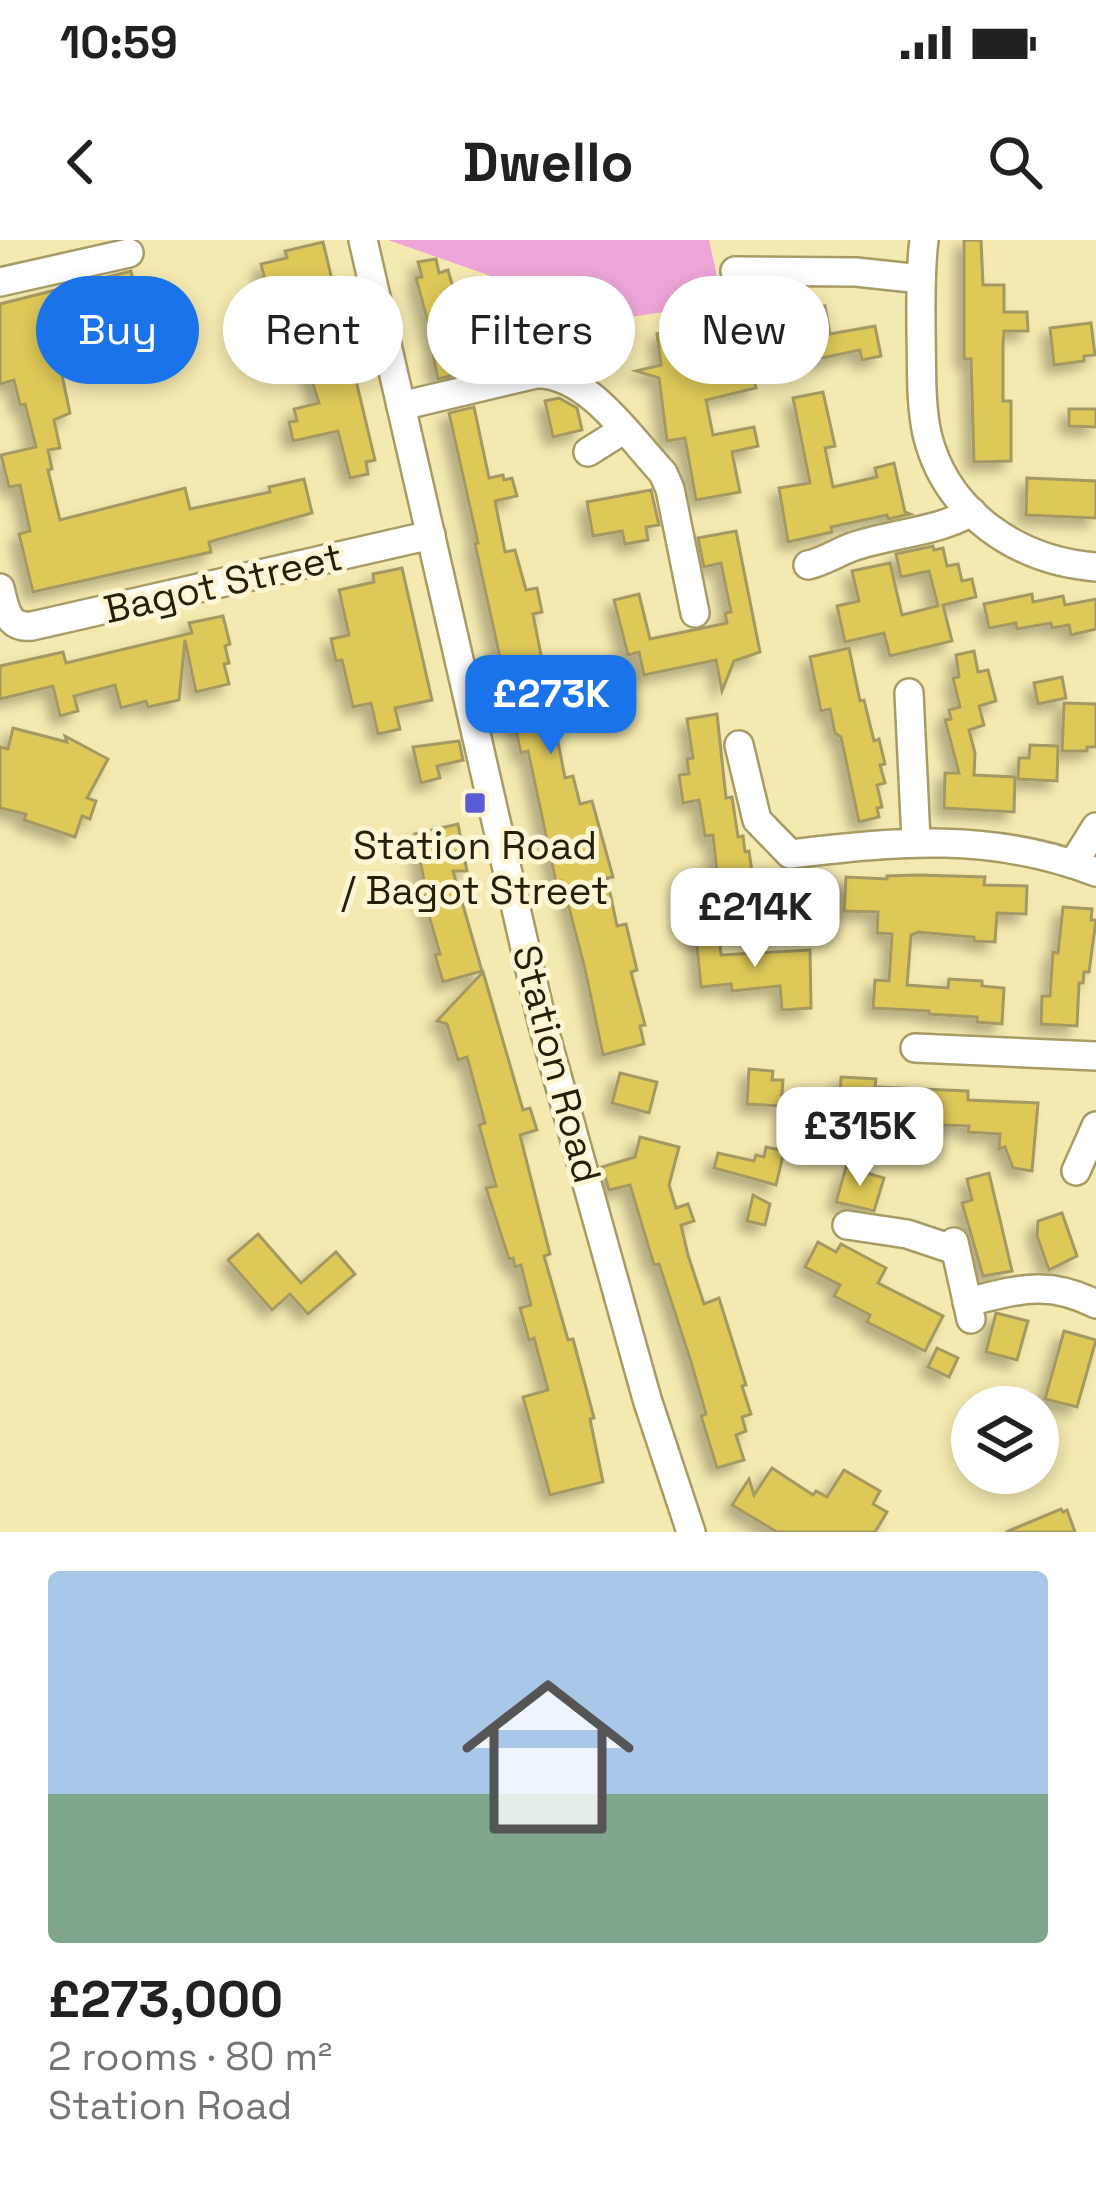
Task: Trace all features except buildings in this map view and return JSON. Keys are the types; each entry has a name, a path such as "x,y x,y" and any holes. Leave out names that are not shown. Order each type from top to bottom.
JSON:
{"street":[{"name":"Station Road","path":"363,240 542,1022 647,1399 691,1532"},
{"path":"924,240 922,378 926,429 939,467 972,512 1016,548 1061,563 1096,567"},
{"path":"0,283 129,253"},
{"path":"735,271 856,272 921,279"},
{"path":"401,406 552,373 583,388 663,473 695,613"},
{"path":"587,452 623,430"},
{"path":"808,565 830,560 849,548 951,524 972,512"},
{"name":"Bagot Street","path":"0,588 8,618 15,625 32,626 431,535"},
{"path":"909,693 916,840"},
{"path":"739,745 758,820 790,854 916,840 1010,847 1085,868 1096,827"},
{"path":"914,1048 1096,1056"},
{"path":"1076,1171 1096,1126"},
{"path":"847,1225 955,1246 969,1311 1037,1286 1096,1304"}],"shaded area":[{"path":"388,240 709,240 717,276 659,276 659,313 635,316 635,276 491,276"}],"place":[{"name":"Station Road / Bagot Street","path":"475,803"}]}
